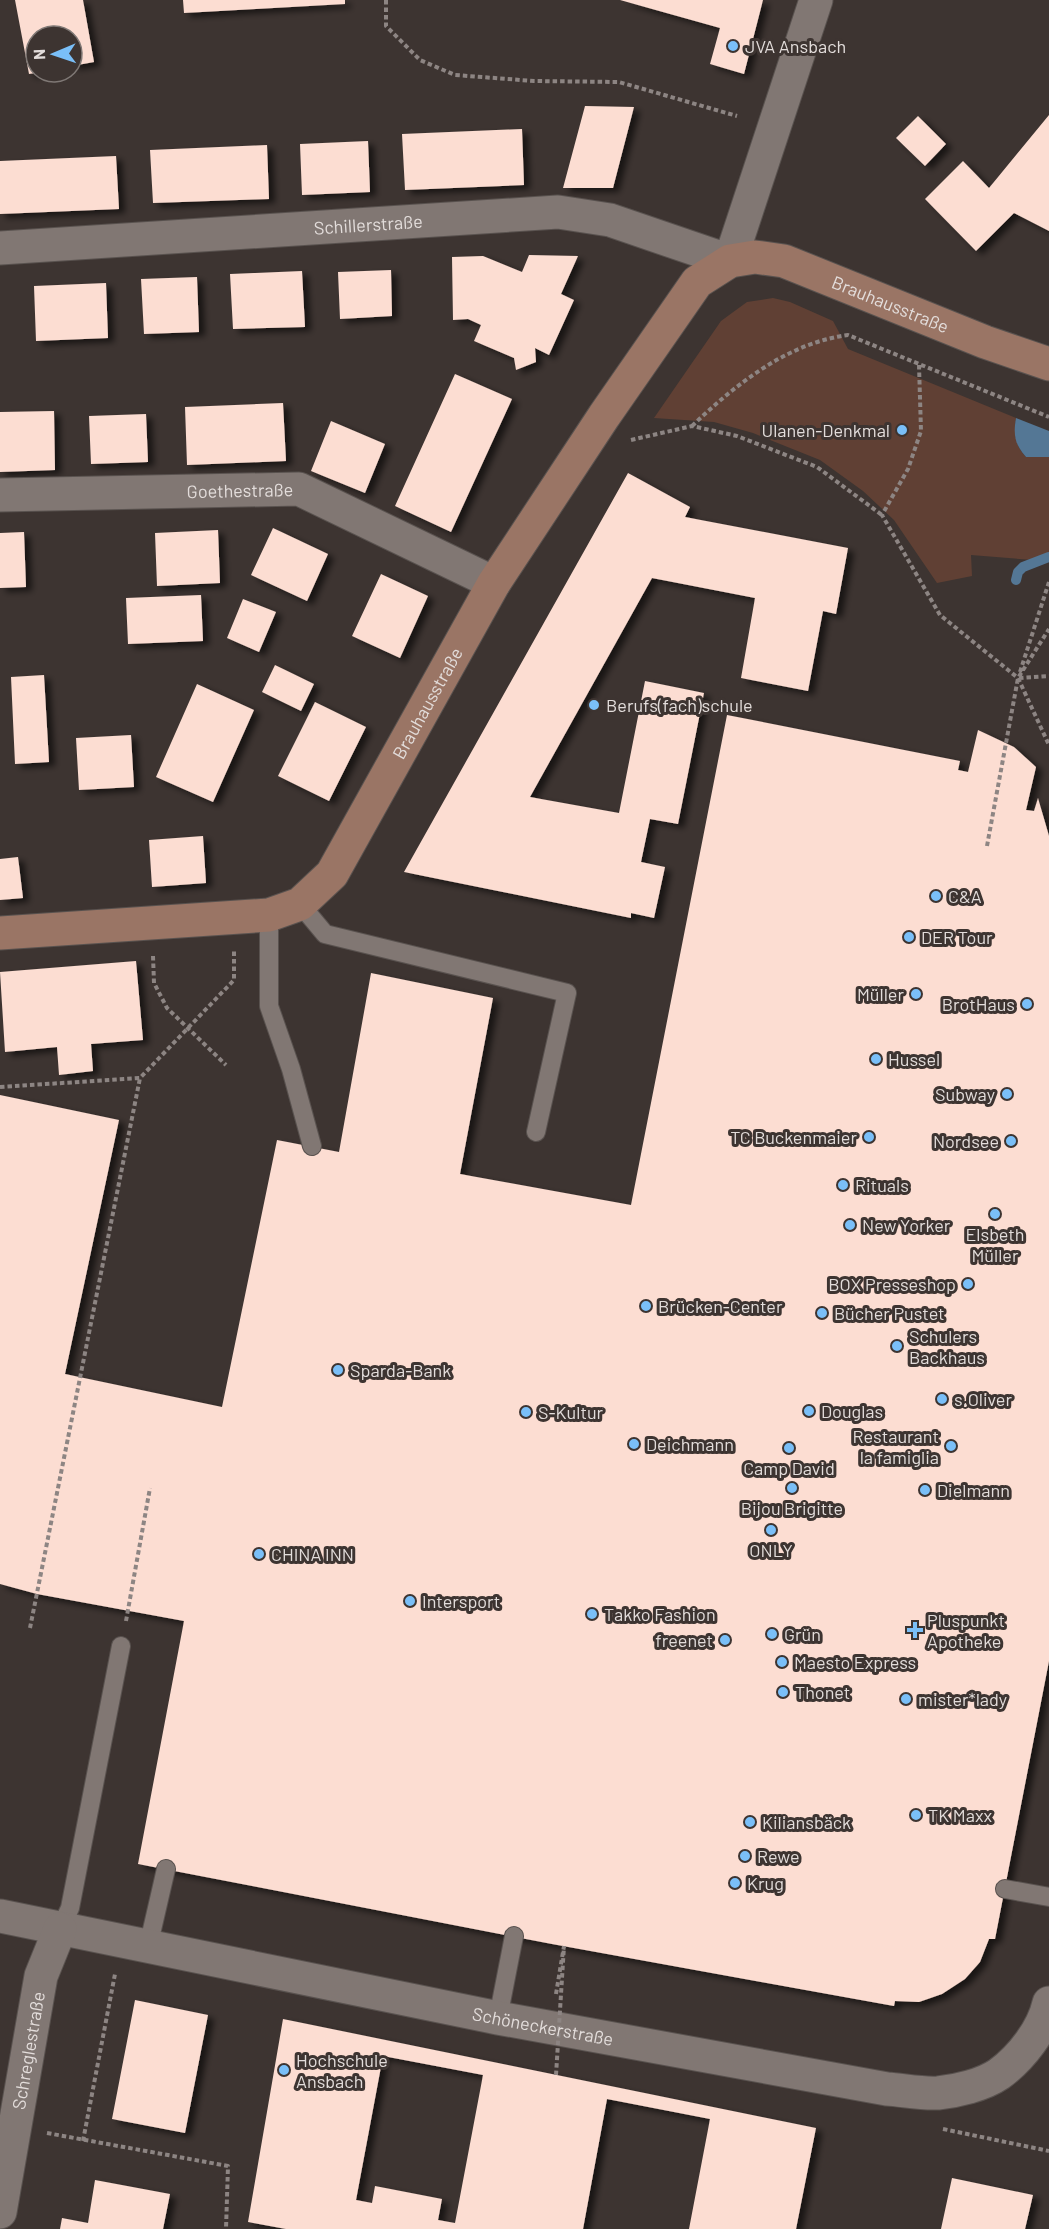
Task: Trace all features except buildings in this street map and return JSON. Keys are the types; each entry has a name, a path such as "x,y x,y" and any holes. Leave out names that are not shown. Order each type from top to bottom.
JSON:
{"main road":[{"name":"Brauhausstraße","path":"0,933 269,915 300,904 332,874 494,583 604,416 697,282 730,261 754,257 784,261 985,342 1049,364"}],"street":[{"path":"730,261 816,0"},
{"name":"Schillerstraße","path":"0,248 558,212 610,220 730,261"},
{"name":"Goethestraße","path":"0,495 299,489 494,583"},
{"name":"Schöneckerstraße","path":"0,1916 498,2018 887,2089 936,2093 971,2087 999,2074 1028,2046 1047,2014 1049,2003"},
{"name":"Schreglestraße","path":"0,2212 41,1976 60,1929"}],"lane":[{"path":"300,904 325,934 567,993 536,1132"},
{"path":"269,915 269,1006 291,1070 312,1146"},
{"path":"60,1929 70,1908 121,1646"},
{"path":"148,1947 166,1869"},
{"path":"1005,1889 1049,1897"},
{"path":"498,2018 514,1936"}],"path":[{"path":"386,0 386,26 420,60 454,75 534,81 619,82 737,116"},
{"path":"692,426 770,363 827,338 848,335 1049,417"},
{"path":"882,515 908,469 921,431 919,364"},
{"path":"604,416 631,440 692,426 737,436 817,467 882,515 940,615 1018,678 1049,745"},
{"path":"987,846 1018,678 1049,582"},
{"path":"1018,678 1049,629"},
{"path":"1018,678 1049,676"},
{"path":"30,1628 140,1078 234,980 234,949"},
{"path":"154,951 154,983 167,1008 225,1065"},
{"path":"0,1087 140,1078"},
{"path":"121,1646 150,1488"},
{"path":"550,2027 564,1946 556,2075"},
{"path":"83,2141 116,1971"},
{"path":"15,2125 83,2141 228,2166 226,2229"},
{"path":"937,2127 1049,2151"}],"shaded area":[{"path":"773,298 790,302 833,321 848,349 1016,418 1016,439 1026,457 1049,457 1049,553 1033,560 971,555 972,576 937,583 894,520 863,491 820,460 753,433 714,422 654,418 721,321 747,302"}],"water":[{"path":"1016,418 1049,431 1049,457 1026,457 1016,439"}],"waterway":[{"path":"1016,580 1018,572 1023,567 1049,557"}],"place":[{"name":"JVA Ansbach","path":"733,46"},
{"name":"Ulanen-Denkmal","path":"902,430"},
{"name":"Berufs(fach)schule","path":"594,705"},
{"name":"C&A","path":"936,896"},
{"name":"DER Tour","path":"909,937"},
{"name":"Müller","path":"916,994"},
{"name":"BrotHaus","path":"1027,1004"},
{"name":"Hussel","path":"876,1059"},
{"name":"Subway","path":"1007,1094"},
{"name":"TC Buckenmaier","path":"869,1137"},
{"name":"Nordsee","path":"1011,1141"},
{"name":"Rituals","path":"843,1185"},
{"name":"Elsbeth Müller","path":"995,1214"},
{"name":"New Yorker","path":"850,1225"},
{"name":"BOX Presseshop","path":"968,1284"},
{"name":"Brücken-Center","path":"646,1306"},
{"name":"Bücher Pustet","path":"822,1313"},
{"name":"Schulers Backhaus","path":"897,1346"},
{"name":"Sparda-Bank","path":"338,1370"},
{"name":"s.Oliver","path":"942,1399"},
{"name":"Douglas","path":"809,1411"},
{"name":"S-Kultur","path":"526,1412"},
{"name":"Deichmann","path":"634,1444"},
{"name":"Restaurant la famiglia","path":"951,1446"},
{"name":"Camp David","path":"789,1448"},
{"name":"Bijou Brigitte","path":"792,1488"},
{"name":"Dielmann","path":"925,1490"},
{"name":"ONLY","path":"771,1530"},
{"name":"CHINA INN","path":"259,1554"},
{"name":"Intersport","path":"410,1601"},
{"name":"Takko Fashion","path":"592,1614"},
{"name":"Pluspunkt Apotheke","path":"915,1630"},
{"name":"Grün","path":"772,1634"},
{"name":"freenet","path":"725,1640"},
{"name":"Maesto Express","path":"782,1662"},
{"name":"Thonet","path":"783,1692"},
{"name":"mister*lady","path":"906,1699"},
{"name":"TK Maxx","path":"916,1815"},
{"name":"Kiliansbäck","path":"750,1822"},
{"name":"Rewe","path":"745,1856"},
{"name":"Krug","path":"735,1883"},
{"name":"Hochschule Ansbach","path":"284,2070"}]}
